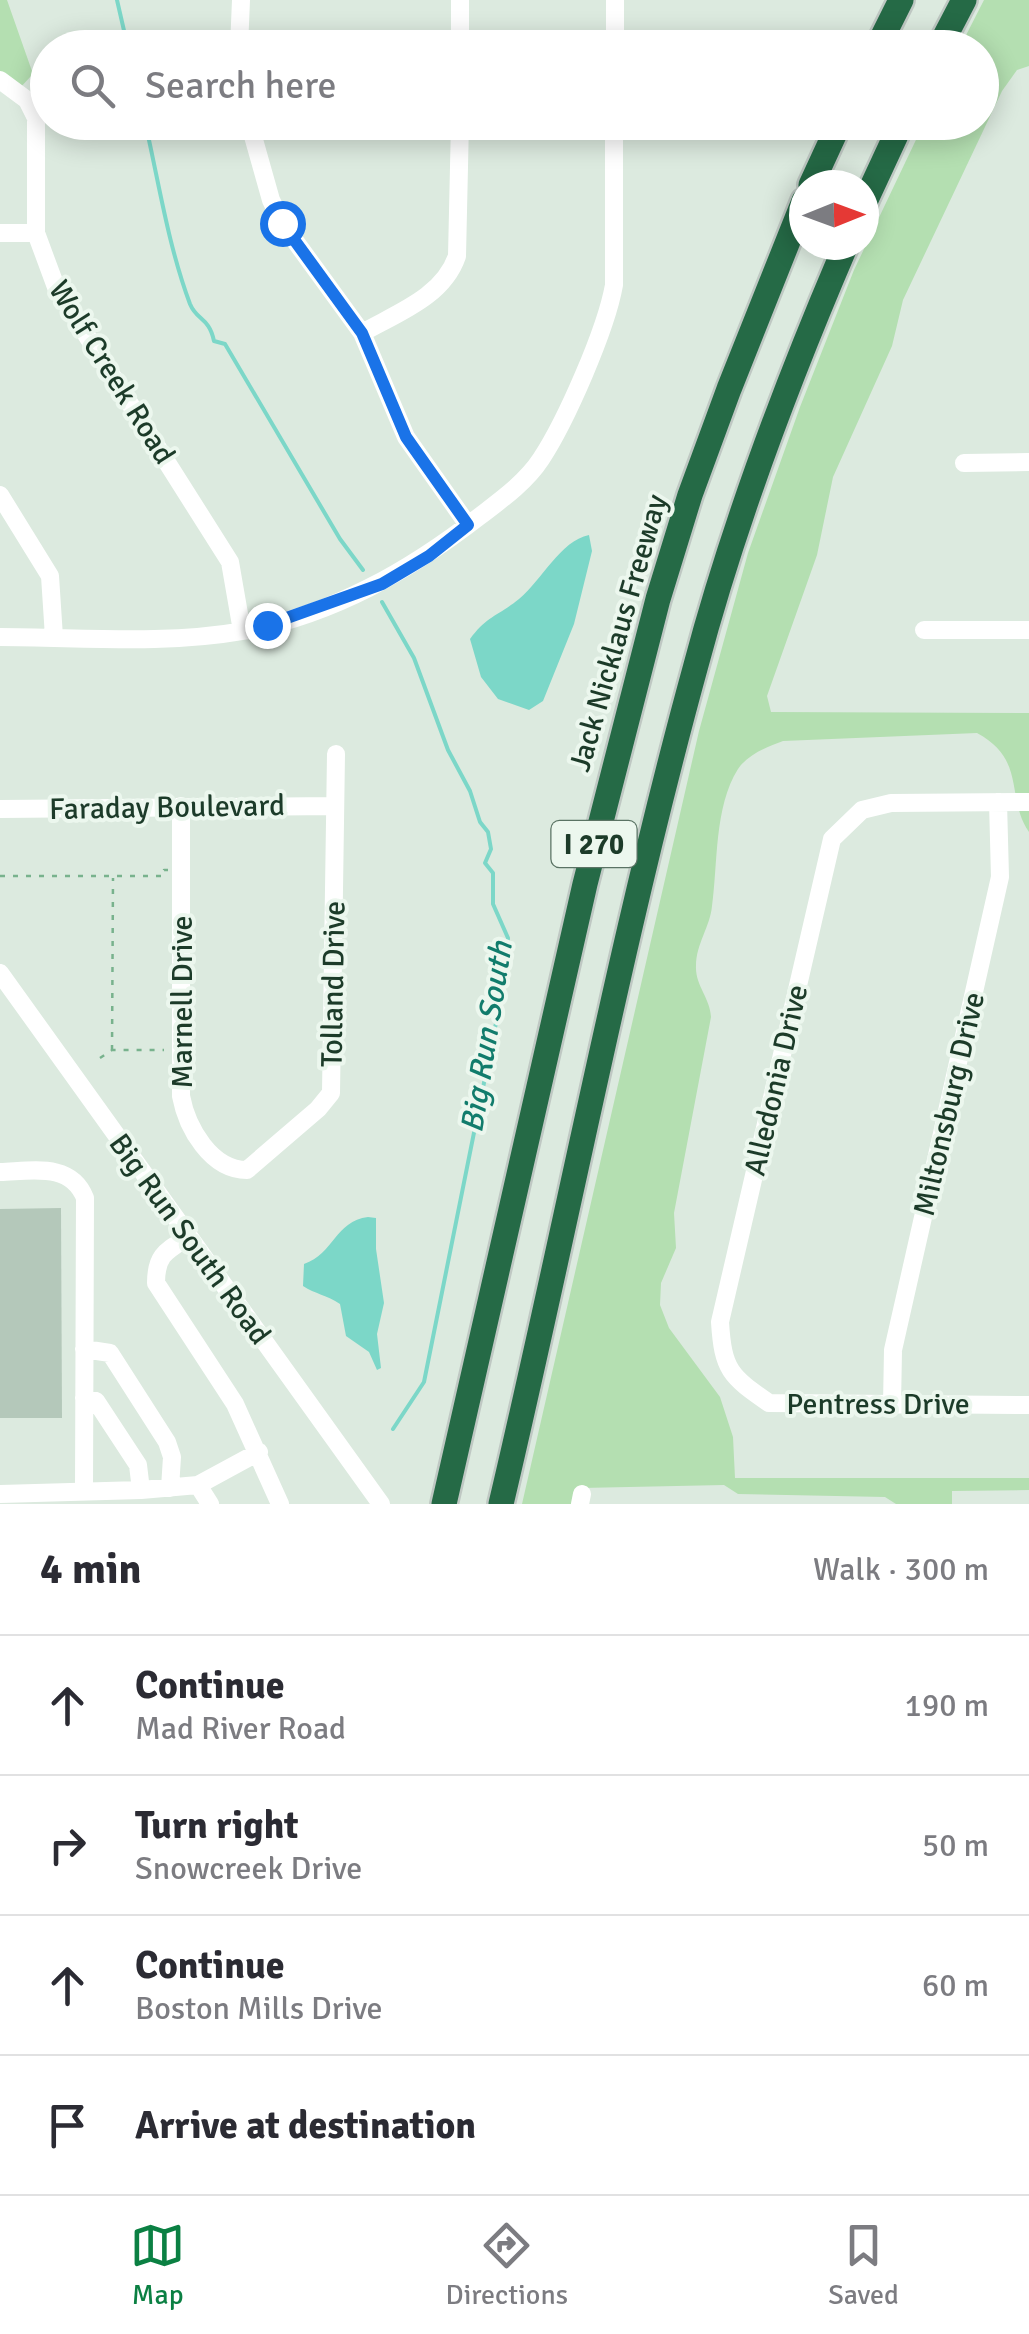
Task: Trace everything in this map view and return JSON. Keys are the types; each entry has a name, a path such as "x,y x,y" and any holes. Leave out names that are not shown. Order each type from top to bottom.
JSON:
{"highway":[{"path":"886,30 901,0"},
{"path":"948,30 964,0"},
{"path":"818,170 832,140"},
{"path":"879,172 894,140"},
{"name":"Jack Nicklaus Freeway","path":"444,1504 585,884 639,670 690,495 789,238"},
{"name":"I 270","path":"502,1504 642,883 696,663 775,426 840,260"}],"street":[{"path":"240,30 242,0"},
{"path":"460,0 460,30"},
{"path":"614,30 615,0"},
{"name":"Wolf Creek Road","path":"0,80 30,104"},
{"name":"Wolf Creek Road","path":"36,140 36,233 56,287 230,562 242,631"},
{"path":"255,140 271,200 282,223 362,333 406,437 468,525"},
{"path":"362,333 435,290 454,265 460,140"},
{"path":"0,636 137,638 242,631 333,604 382,584 429,556 508,494 540,461 604,324 614,285 614,140"},
{"path":"0,233 36,233"},
{"path":"964,462 1029,462"},
{"path":"0,495 50,576 54,637"},
{"path":"924,630 1029,630"},
{"name":"Tolland Drive","path":"240,1170 254,1168 332,1093 336,754"},
{"path":"998,802 1029,802"},
{"name":"Alledonia Drive","path":"720,1322 832,839 862,810 891,803 998,802"},
{"name":"Miltonsburg Drive","path":"892,1405 893,1350 1000,877 998,802"},
{"name":"Marnell Drive","path":"181,806 181,1096 192,1130 223,1166 240,1170"},
{"name":"Faraday Boulevard","path":"0,809 335,806"},
{"name":"Big Run South Road","path":"0,973 380,1503"},
{"path":"0,1172 57,1171 70,1176 80,1186 84,1198 84,1492"},
{"path":"188,1237 165,1252 156,1266 156,1283 235,1404 280,1504"},
{"name":"Pentress Drive","path":"720,1322 722,1358 739,1382 769,1403 1029,1405"},
{"path":"84,1349 110,1353 166,1442 172,1457 170,1488"},
{"path":"84,1398 96,1402 138,1465 141,1490"},
{"path":"0,1494 198,1485 259,1452"},
{"path":"198,1485 210,1504"}],"path":[{"path":"0,876 164,876 164,870 181,870"},
{"path":"112,1050 113,876"},
{"path":"100,1058 112,1050 181,1050"}],"green space":[{"path":"0,0 7,0 30,65 30,77 18,90 0,88"},
{"path":"984,0 1029,0 1029,66 1017,70 999,97 999,30 969,30"},
{"path":"916,140 979,140 903,300 892,346 833,477 817,555 767,696 771,712 1029,713 1029,832 1003,755 977,733 783,741 752,755 738,769 721,818 711,914 697,958 696,973 711,1017 674,1213 676,1248 661,1283 660,1305 669,1328 720,1397 733,1437 735,1478 1029,1478 1029,1490 952,1491 952,1504 896,1504 885,1497 738,1494 724,1485 581,1488 576,1504 522,1504 699,731 748,553 859,260 879,260 879,218"}],"water":[{"path":"589,535 592,551 574,624 543,701 529,710 498,699 481,677 470,639 527,591 569,545"},
{"path":"376,1218 384,1303 377,1334 381,1368 377,1370 369,1352 346,1336 340,1304 303,1286 304,1264 322,1253 348,1225"}],"building":[{"path":"61,1208 62,1418 0,1418 0,1209"}],"waterway":[{"name":"Big Run South","path":"117,0 124,30"},
{"name":"Big Run South","path":"149,140 170,237 190,304 209,327 214,341 225,344 340,539 363,570"},
{"name":"Big Run South","path":"382,602 414,658 448,750 488,832 491,849 485,863 493,873 493,904 508,938 502,993 424,1382 393,1429"}],"route":[{"path":"267,625 382,584 429,556 468,525 406,437 362,333 282,223"}]}
